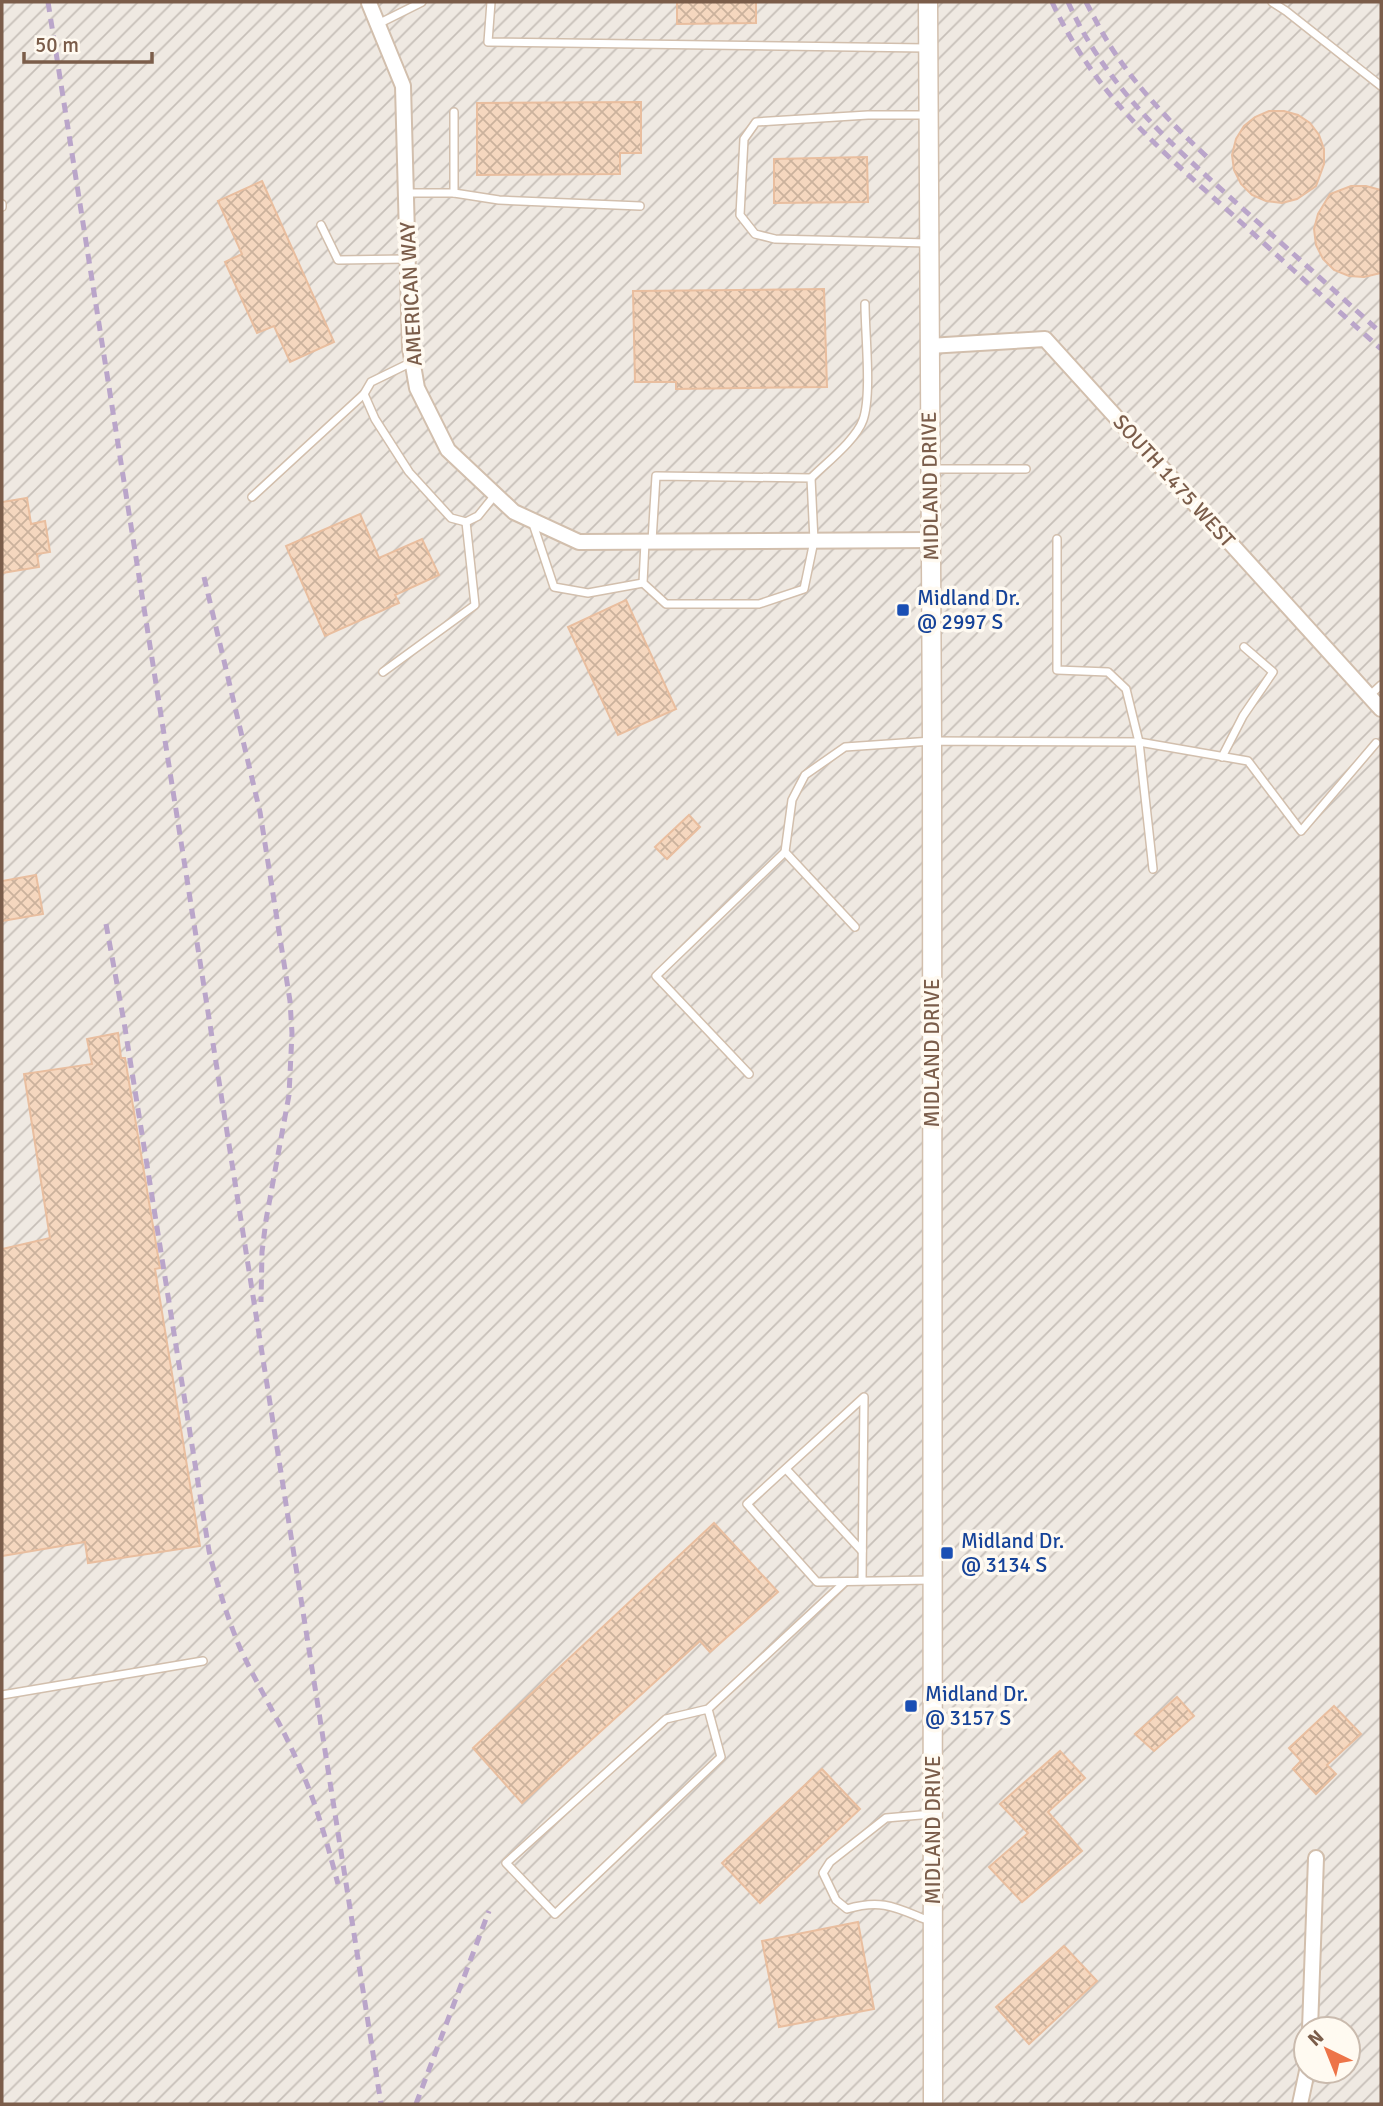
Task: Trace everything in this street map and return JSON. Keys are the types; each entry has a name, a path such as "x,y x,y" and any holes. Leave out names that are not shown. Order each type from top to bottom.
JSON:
{"street":[{"name":"AMERICAN WAY","path":"369,2 403,86 410,348 417,388 448,450 495,495 513,512 579,542 931,540"},
{"name":"MIDLAND DRIVE","path":"928,2 926,48 932,741 933,2104"},
{"name":"SOUTH 1475 WEST","path":"929,346 1045,340 1381,709"},
{"path":"1310,2015 1316,1858"},
{"path":"1300,2104 1304,2085"}],"lane":[{"path":"378,24 422,2"},
{"path":"491,2 488,42 926,48"},
{"path":"1272,2 1286,10 1381,86"},
{"path":"454,112 454,194"},
{"path":"927,115 868,115 755,122 744,139 740,215 755,233 775,239 928,243"},
{"path":"406,192 454,194 499,200 639,206"},
{"path":"321,225 338,260 408,259"},
{"path":"643,583 656,476 811,478 850,439 863,421 867,393 865,304"},
{"path":"252,497 364,394 371,382 412,362"},
{"path":"364,394 375,419 409,472 451,518 466,522 478,516 495,495"},
{"path":"930,469 1026,469"},
{"path":"643,583 666,604 758,604 804,589 814,541 811,478"},
{"path":"532,521 554,587 587,593 643,583"},
{"path":"383,672 475,605 466,522"},
{"path":"1057,539 1057,670 1108,672 1126,689 1139,742 1153,869"},
{"path":"1222,757 1244,716 1273,672 1244,647"},
{"path":"1369,696 1381,685"},
{"path":"749,1074 656,976 785,852 792,800 804,775 845,747 932,741 1139,742 1248,761 1301,831 1376,743"},
{"path":"785,852 855,927"},
{"path":"862,1581 864,1397 747,1504 817,1582 932,1580"},
{"path":"786,1469 862,1551"},
{"path":"708,1709 721,1757 555,1914 506,1863 666,1719 708,1709 845,1582"},
{"path":"2,1695 203,1661"},
{"path":"932,1814 886,1818 830,1863 823,1873 836,1899 847,1909 862,1905 888,1904 933,1923"}],"shaded area":[{"path":"2,2 1381,2 1381,2104 2,2104"}],"building":[{"path":"677,2 756,2 756,23 677,24"},
{"path":"641,102 641,153 620,153 620,174 477,175 477,103"},
{"path":"1269,111 1298,115 1310,123 1319,135 1324,149 1324,164 1316,186 1297,199 1282,203 1266,201 1252,195 1241,184 1234,170 1232,155 1236,139 1244,126"},
{"path":"867,157 868,202 774,203 774,159"},
{"path":"262,181 334,342 290,362 274,326 257,333 225,262 242,254 218,201"},
{"path":"1351,186 1381,190 1381,273 1364,277 1349,276 1334,270 1323,259 1316,245 1314,229 1318,214 1330,194"},
{"path":"824,289 827,387 676,389 676,382 635,382 633,291"},
{"path":"27,498 31,524 45,521 50,552 37,554 39,567 2,573 2,502"},
{"path":"360,514 379,558 422,539 439,575 395,595 399,603 325,636 286,546"},
{"path":"626,600 676,709 618,735 568,627"},
{"path":"689,815 700,827 667,859 655,847"},
{"path":"36,875 43,914 2,921 2,881"},
{"path":"118,1033 121,1058 125,1058 160,1268 155,1269 200,1546 88,1563 85,1542 2,1556 2,1249 50,1238 24,1074 92,1064 87,1039"},
{"path":"714,1523 778,1592 710,1652 700,1641 522,1803 473,1748"},
{"path":"1177,1697 1194,1716 1154,1751 1135,1734"},
{"path":"1334,1706 1361,1734 1327,1765 1336,1774 1316,1794 1293,1769 1301,1761 1289,1748"},
{"path":"1060,1751 1085,1778 1048,1812 1082,1851 1022,1902 989,1867 1028,1833 1000,1804"},
{"path":"822,1769 860,1809 760,1903 722,1863"},
{"path":"858,1922 874,2009 779,2027 762,1941"},
{"path":"1064,1946 1097,1981 1029,2044 996,2007"}],"railway":[{"path":"48,2 381,2104"},
{"path":"1052,2 1088,66 1131,119 1180,167 1381,349"},
{"path":"1068,2 1102,62 1122,89 1167,139 1381,333"},
{"path":"1086,2 1110,45 1139,85 1207,157"},
{"path":"204,577 260,812 290,1001 292,1033 289,1095 266,1220 261,1302"},
{"path":"106,924 209,1551 240,1648 291,1748 310,1793 338,1884"},
{"path":"416,2104 489,1911"}],"place":[{"name":"Midland Dr. @ 2997 S","path":"903,610"},
{"name":"Midland Dr. @ 3134 S","path":"947,1553"},
{"name":"Midland Dr. @ 3157 S","path":"911,1706"}]}
